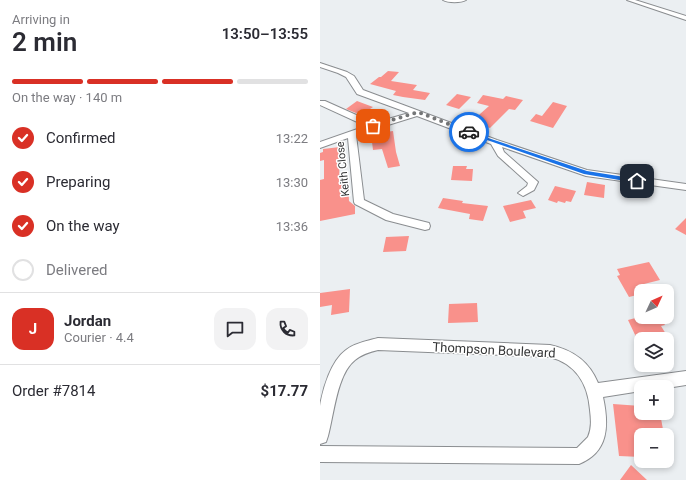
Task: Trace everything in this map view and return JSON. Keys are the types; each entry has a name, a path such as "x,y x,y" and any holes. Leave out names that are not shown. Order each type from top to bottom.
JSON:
{"street":[{"path":"446,0 463,0"},
{"path":"630,0 686,18"},
{"path":"320,65 342,72 350,78 353,86 360,92 418,112 494,142 586,173 637,181 671,184 686,188"},
{"path":"322,103 373,126"},
{"path":"320,145 418,112"},
{"name":"Keith Close","path":"352,134 359,202 390,217 425,226"},
{"path":"494,142 501,154 534,182 531,188 523,193"},
{"name":"Thompson Boulevard","path":"320,436 337,372 340,367 352,354 364,347 378,344 550,351 561,354 571,358 587,373 594,391 599,420 599,432 592,446 579,456 320,454"},
{"path":"594,391 686,378"}],"building":[{"path":"388,71 399,72 391,81 417,85 413,90 430,93 425,100 403,97 393,95 396,91 370,84"},
{"path":"457,94 471,97 459,109 446,105"},
{"path":"483,95 503,99 506,96 523,100 515,110 509,109 490,128 471,122 489,106 477,103"},
{"path":"357,101 373,107 361,115 346,109"},
{"path":"553,102 567,106 553,128 530,121 536,114 542,116"},
{"path":"393,131 400,166 388,168 382,149 373,150 371,134"},
{"path":"340,147 339,185 348,183 349,201 355,206 355,214 320,221 320,180 324,179 324,160 320,161 320,153 323,152 323,149"},
{"path":"453,166 467,166 466,169 473,169 472,181 451,180"},
{"path":"587,182 605,185 604,198 584,195"},
{"path":"555,186 576,191 571,202 566,201 565,203 558,201 557,203 548,200"},
{"path":"443,198 463,201 462,203 488,206 483,221 469,219 470,214 438,208"},
{"path":"531,200 536,208 523,211 526,218 510,222 503,206"},
{"path":"686,218 686,235 675,229"},
{"path":"409,236 406,251 383,252 386,237"},
{"path":"649,262 660,280 644,284 634,284 634,296 629,297 617,276 620,275 617,269"},
{"path":"350,289 349,312 331,315 332,305 320,307 320,293"},
{"path":"477,303 478,322 448,323 449,304"},
{"path":"634,318 634,324 664,324 661,326 665,332 634,333 628,320"},
{"path":"613,404 634,406 634,420 661,420 663,428 634,428 634,457 619,456"},
{"path":"631,465 647,480 620,480"}],"way so far":[{"path":"373,126 418,112 469,132"}],"route":[{"path":"469,132 586,173 637,181"}]}
